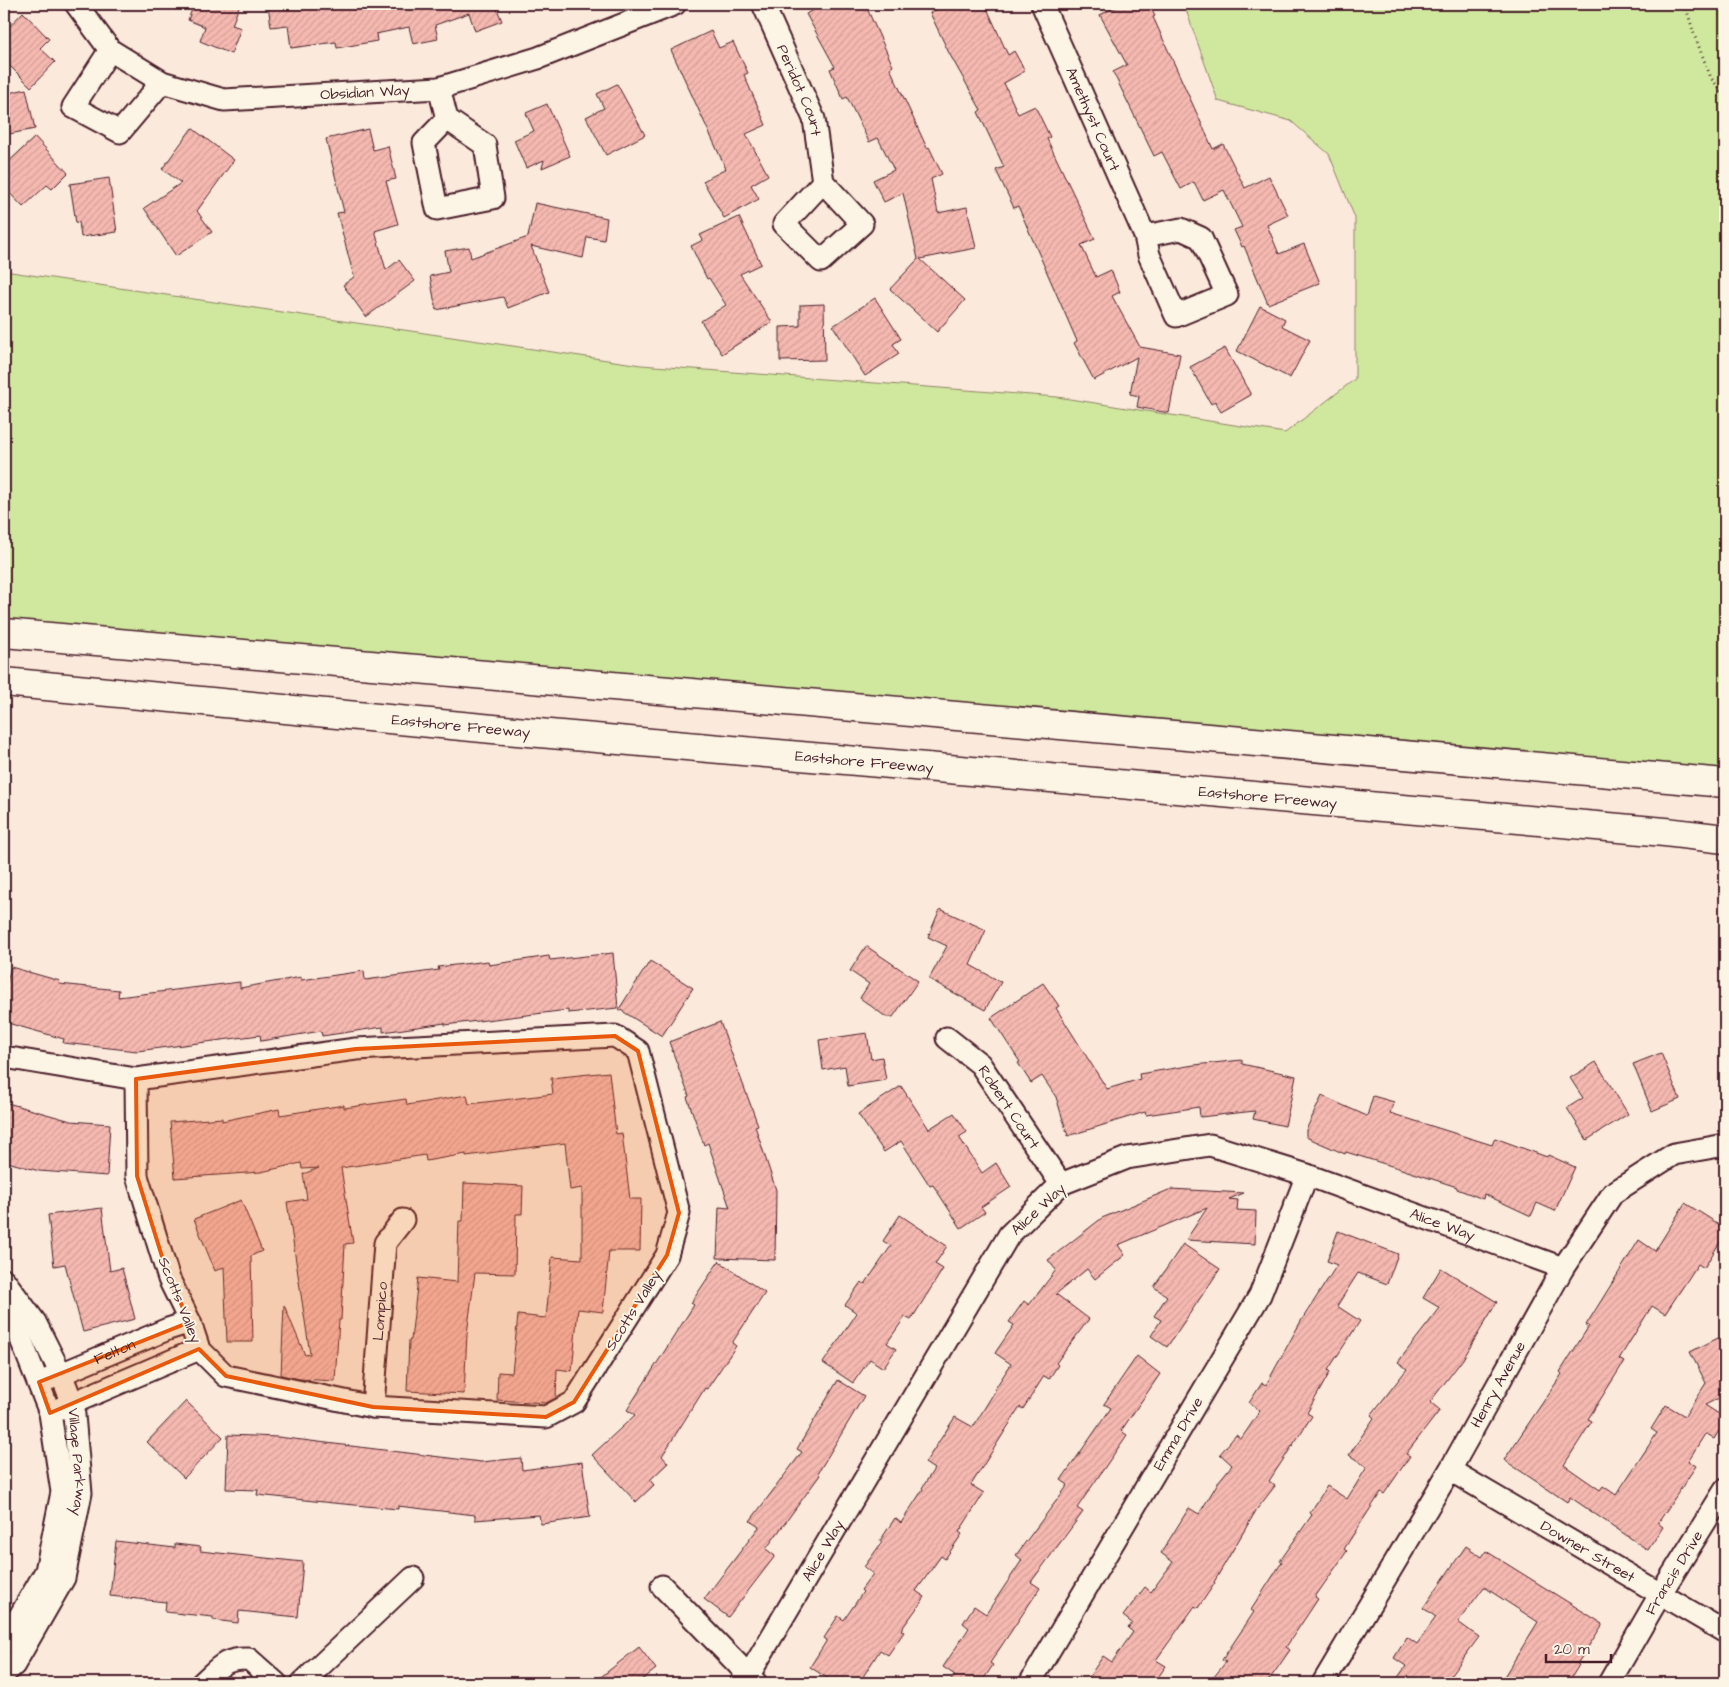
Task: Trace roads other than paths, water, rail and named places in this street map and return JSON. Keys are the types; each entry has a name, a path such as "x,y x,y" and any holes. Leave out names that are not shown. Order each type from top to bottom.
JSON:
{"highway":[{"path":"4,633 1725,783"},
{"name":"Eastshore Freeway","path":"4,682 483,728 1665,832 1725,839"}],"street":[{"name":"Obsidian Way","path":"76,4 110,50 162,82 224,100 439,88 538,58 675,4"},
{"name":"Peridot Court","path":"762,4 814,119 823,182"},
{"name":"Amethyst Court","path":"1042,4 1145,236"},
{"path":"110,50 73,107 120,132 162,82"},
{"path":"439,88 447,119"},
{"name":"Scotts Valley","path":"4,1057 136,1079 356,1050 615,1036 638,1051 679,1213 667,1256 574,1402 546,1417 372,1407 226,1376 199,1349 190,1322 169,1279 137,1176 136,1079"},
{"name":"Robert Court","path":"946,1038 980,1064 1061,1184"},
{"name":"Alice Way","path":"749,1681 1009,1235 1061,1184 1127,1158 1210,1145 1308,1175 1563,1268"},
{"name":"Henry Avenue","path":"1322,1683 1450,1470 1563,1268 1613,1194 1674,1154 1725,1145"},
{"name":"Emma Drive","path":"1030,1683 1260,1295 1308,1175"},
{"name":"Lompico","path":"372,1407 385,1243 403,1220"},
{"name":"Village Parkway","path":"4,1280 35,1322 61,1374 73,1404 81,1493 64,1578 14,1665 4,1674"},
{"name":"Village Parkway","path":"4,1312 18,1332 50,1413 62,1492 46,1571 4,1643"},
{"name":"Felton","path":"39,1382 168,1329 190,1322"},
{"path":"50,1413 199,1349"},
{"name":"Downer Street","path":"1450,1470 1725,1632"},
{"name":"Francis Drive","path":"1609,1683 1661,1593 1725,1490"},
{"path":"302,1683 413,1578"},
{"path":"662,1586 749,1681"},
{"path":"202,1683 225,1662 250,1659 276,1683"}]}
